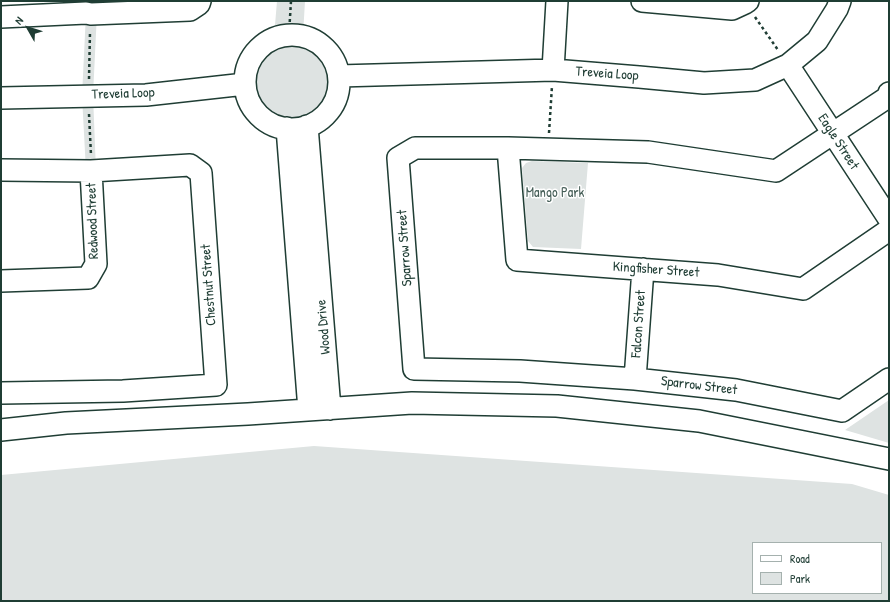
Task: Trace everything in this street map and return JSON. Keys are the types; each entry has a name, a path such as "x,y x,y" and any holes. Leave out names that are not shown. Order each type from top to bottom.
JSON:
{"street":[{"path":"1,17 86,13 91,7 190,10 199,4 200,1"},
{"path":"552,70 557,1"},
{"path":"642,1 732,9 747,2"},
{"name":"Treveia Loop","path":"339,76 552,70 704,83 755,80 788,65 817,41 837,9 840,1"},
{"path":"288,34 303,36 316,41 327,50 335,62 339,76 339,86 332,106 325,115 308,126 287,128 276,126 266,121 251,105 246,95 246,70 252,56 262,46 274,38 288,34"},
{"name":"Eagle Street","path":"788,65 889,220"},
{"name":"Treveia Loop","path":"1,98 146,94 245,84"},
{"name":"Sparrow Street","path":"889,93 888,97 776,171 648,152 508,148 415,148 398,158 414,370 520,371 635,379 736,390 842,411 889,379"},
{"name":"Wood Drive","path":"308,126 330,408"},
{"name":"Wood Drive","path":"287,128 309,410"},
{"name":"Kingfisher Street","path":"508,148 517,260 718,275 803,289 889,230"},
{"name":"Chestnut Street","path":"1,170 91,171 190,165 201,173 216,385 123,391 1,393"},
{"name":"Redwood Street","path":"1,281 88,278 96,264 91,171"},
{"path":"296,248 317,245"},
{"name":"Falcon Street","path":"635,379 643,269"},
{"path":"1,430 66,423 412,404 558,406 698,421 889,459"}],"path":[{"path":"288,34 291,1"},
{"path":"747,2 788,65"},
{"path":"548,149 552,70"}],"green space":[{"path":"277,1 305,1 303,35 289,34 274,37"},
{"path":"86,13 97,13 93,95 96,171 86,171 82,96"},
{"path":"292,42 307,45 320,54 329,67 332,82 329,97 320,110 307,119 292,122 277,119 264,110 255,97 252,82 255,67 264,54 277,45"},
{"name":"Mango Park","path":"532,161 588,163 581,249 533,247 528,241 522,168 526,163"},
{"path":"889,400 889,443 845,430"},
{"path":"314,446 852,484 889,495 889,601 1,601 1,475"}]}
